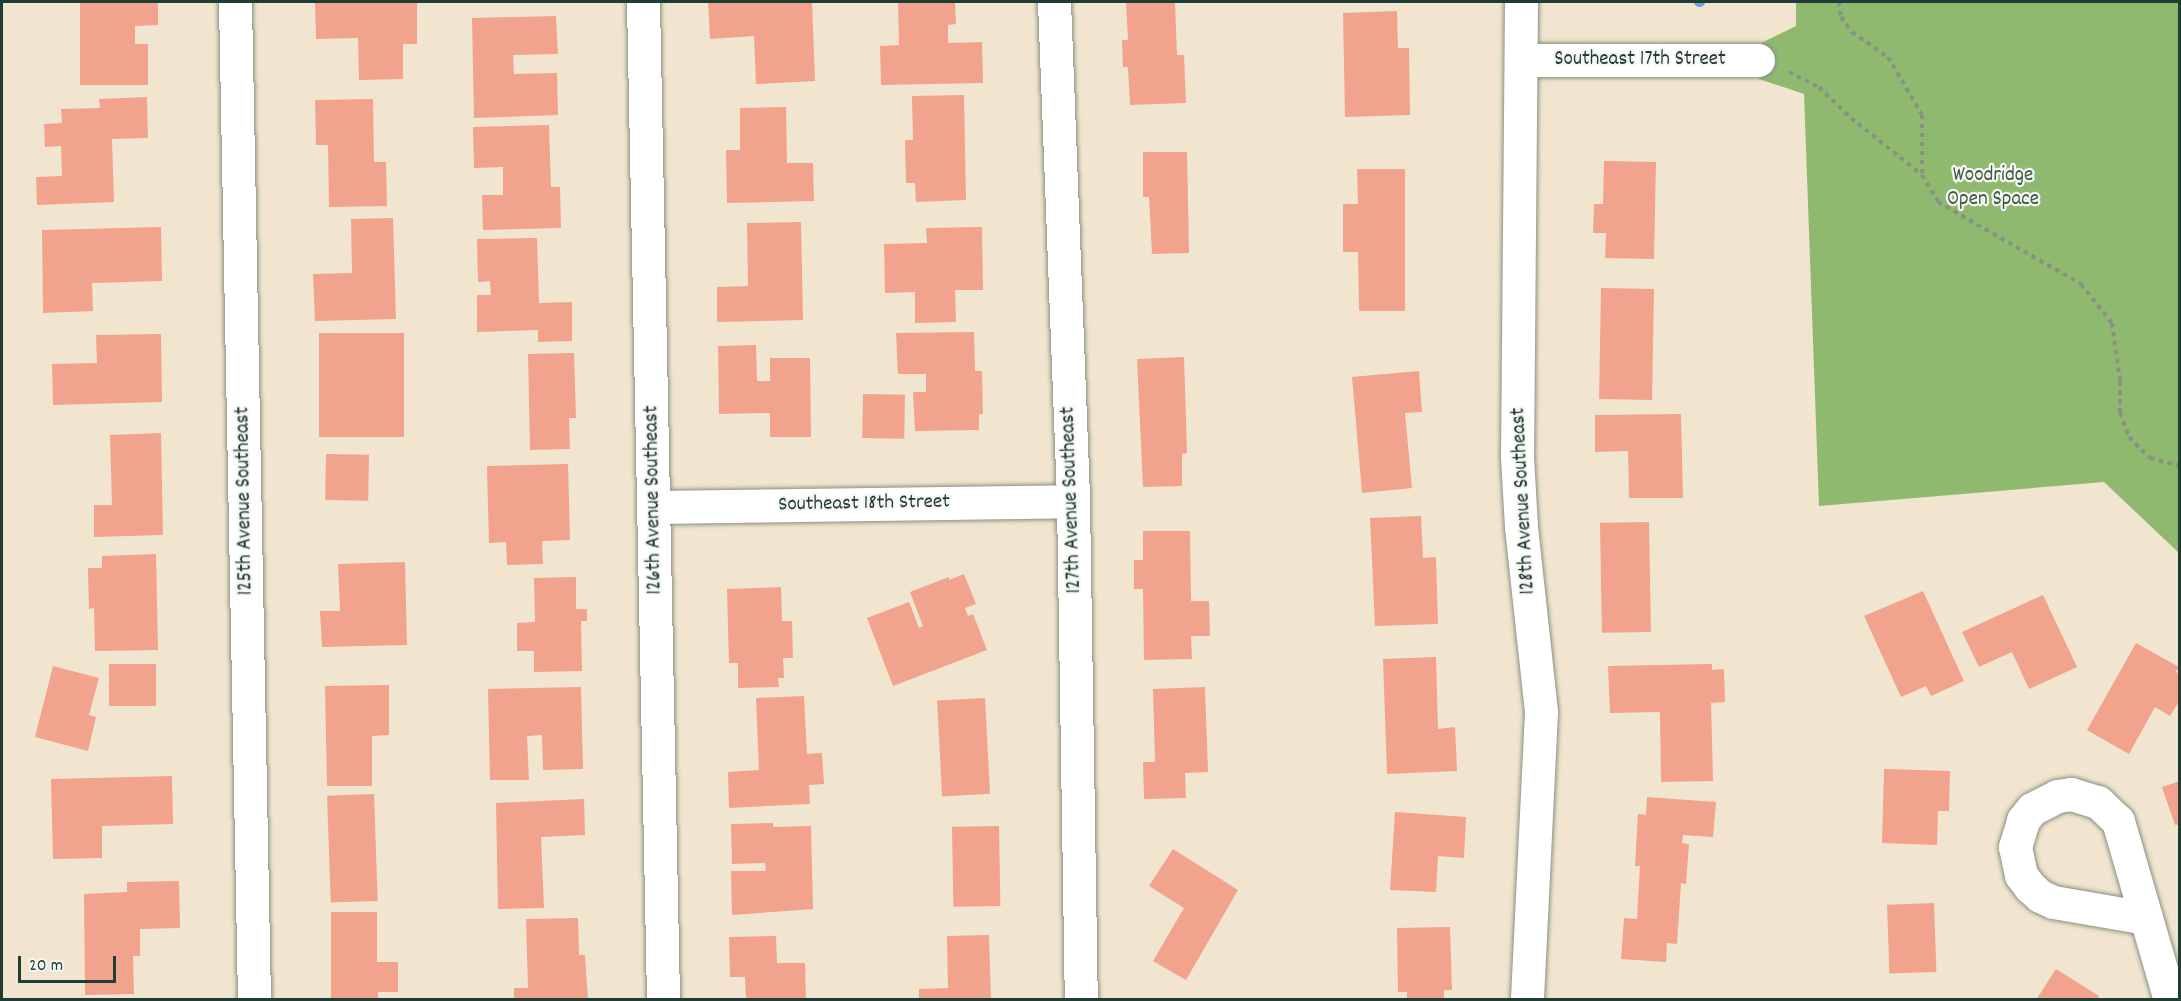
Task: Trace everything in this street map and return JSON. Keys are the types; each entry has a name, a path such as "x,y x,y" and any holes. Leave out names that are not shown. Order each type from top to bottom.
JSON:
{"street":[{"name":"125th Avenue Southeast","path":"235,2 254,999"},
{"name":"126th Avenue Southeast","path":"643,2 663,999"},
{"name":"127th Avenue Southeast","path":"1054,2 1073,501 1081,999"},
{"name":"128th Avenue Southeast","path":"1521,2 1517,457 1521,526 1541,712 1527,999"},
{"name":"Southeast 17th Street","path":"1521,60 1758,60"},
{"name":"Southeast 18th Street","path":"654,507 1073,501"},
{"path":"2146,918 2170,999"}],"path":[{"path":"1839,2 1841,17 1852,32 1888,57 1922,116 1922,175"},
{"path":"1758,60 1780,65 1803,81 1819,87 1851,118 1922,175 1938,202 2081,284 2112,323 2120,381 2120,413 2128,437 2150,458 2180,466"}],"green space":[{"name":"Woodridge Open Space","path":"1796,2 2179,2 2179,553 2104,482 1819,506 1804,94 1759,79 1761,43 1796,26"}],"building":[{"path":"80,2 158,2 158,25 135,26 135,44 148,44 148,85 80,85"},
{"path":"315,2 417,2 417,44 403,44 403,79 359,80 358,38 316,39"},
{"path":"708,2 812,2 815,81 756,84 754,36 710,39"},
{"path":"898,2 955,2 956,24 948,25 948,43 982,42 983,83 881,85 880,46 899,45"},
{"path":"1126,2 1175,2 1177,55 1184,55 1186,103 1130,105 1128,67 1123,67 1122,40 1128,40"},
{"path":"1397,11 1398,48 1409,48 1410,115 1345,117 1343,13"},
{"path":"556,16 558,54 513,55 514,74 557,73 558,115 474,118 472,18"},
{"path":"964,95 966,200 916,202 915,183 906,183 905,140 913,140 912,96"},
{"path":"147,97 148,138 112,139 114,202 37,205 36,177 62,176 61,146 45,147 44,124 62,123 61,109 100,108 99,99"},
{"path":"373,99 374,162 386,162 387,206 329,207 328,145 316,145 315,100"},
{"path":"786,107 787,163 813,163 814,201 727,203 726,150 740,150 740,108"},
{"path":"549,125 551,187 560,187 561,228 483,230 482,195 503,195 503,167 474,168 473,127"},
{"path":"1143,152 1187,152 1189,253 1152,254 1149,197 1143,197"},
{"path":"1604,161 1656,162 1654,259 1605,258 1606,233 1593,233 1594,204 1603,204"},
{"path":"1357,169 1405,169 1405,311 1359,311 1358,252 1343,252 1343,204 1358,204"},
{"path":"393,218 396,319 315,321 313,274 352,273 351,219"},
{"path":"801,222 803,320 717,322 717,287 748,286 747,223"},
{"path":"161,227 162,281 92,283 93,311 43,313 42,230"},
{"path":"982,227 983,290 955,290 956,322 915,323 915,292 885,293 884,244 927,243 926,228"},
{"path":"537,238 539,303 572,302 572,341 538,342 538,330 477,332 477,295 491,295 490,281 478,282 477,239"},
{"path":"1601,288 1654,289 1652,400 1599,399"},
{"path":"974,332 975,371 982,371 983,414 979,414 979,430 915,431 913,392 926,392 926,374 898,374 896,333"},
{"path":"319,333 404,333 404,437 319,437"},
{"path":"161,334 162,402 53,405 52,364 97,363 96,335"},
{"path":"756,345 757,381 770,381 770,358 810,358 811,437 770,437 770,413 719,414 718,346"},
{"path":"574,353 576,418 569,418 570,449 530,450 528,354"},
{"path":"1184,357 1187,453 1182,454 1182,486 1143,487 1137,359"},
{"path":"1419,371 1422,412 1405,413 1412,488 1362,493 1352,377"},
{"path":"863,394 905,395 904,439 862,438"},
{"path":"1681,414 1683,498 1629,498 1628,451 1595,452 1595,415"},
{"path":"161,433 163,535 94,537 94,505 112,505 110,435"},
{"path":"326,454 369,455 368,501 325,500"},
{"path":"568,464 570,540 542,541 543,564 507,565 506,542 489,543 487,466"},
{"path":"1421,516 1423,558 1436,557 1438,624 1375,626 1370,518"},
{"path":"1649,522 1651,632 1602,633 1600,523"},
{"path":"1143,531 1190,531 1191,601 1209,601 1210,636 1191,636 1192,659 1144,660 1143,589 1134,589 1134,560 1143,560"},
{"path":"156,554 158,650 95,651 94,608 89,609 88,568 102,568 102,556"},
{"path":"405,562 407,645 322,647 320,611 340,611 338,564"},
{"path":"964,574 976,604 965,608 968,616 973,614 987,650 893,686 867,618 909,602 919,628 923,626 910,592 949,577 949,580"},
{"path":"576,577 576,609 587,609 587,621 581,621 582,671 534,672 534,651 517,651 517,623 535,622 534,578"},
{"path":"781,587 782,621 792,621 793,658 783,658 784,678 778,678 779,687 738,688 738,663 729,663 727,589"},
{"path":"1923,591 1964,681 1931,696 1926,686 1901,697 1864,616"},
{"path":"2043,595 2077,667 2029,689 2012,652 1979,667 1962,632"},
{"path":"2136,643 2179,667 2176,672 2180,674 2180,700 2170,716 2155,707 2129,754 2087,730"},
{"path":"1436,657 1438,729 1455,727 1457,771 1387,774 1383,659"},
{"path":"109,664 156,664 156,706 109,706"},
{"path":"1712,664 1712,670 1724,669 1725,702 1711,703 1713,781 1661,782 1660,712 1610,713 1608,666"},
{"path":"53,666 99,678 89,715 96,717 88,751 35,737"},
{"path":"389,685 389,735 372,736 372,786 327,786 325,686"},
{"path":"581,687 583,769 543,770 542,735 527,736 529,780 490,780 488,689"},
{"path":"1205,687 1208,772 1185,773 1186,798 1144,799 1143,762 1155,762 1153,689"},
{"path":"804,696 807,754 822,753 824,784 809,785 810,804 729,808 728,772 759,770 756,698"},
{"path":"985,698 990,794 942,796 937,701"},
{"path":"1884,769 1950,771 1949,811 1938,811 1937,845 1882,843"},
{"path":"172,776 173,824 102,826 102,858 53,859 51,779"},
{"path":"2180,781 2180,824 2175,825 2162,787"},
{"path":"374,794 378,901 331,903 327,796"},
{"path":"1647,797 1716,802 1713,837 1683,835 1682,843 1689,844 1686,884 1681,883 1677,944 1667,943 1666,962 1621,959 1624,918 1637,919 1640,866 1635,866 1638,814 1646,815"},
{"path":"584,799 585,835 541,837 544,908 498,909 496,803"},
{"path":"1395,812 1466,817 1464,858 1438,856 1436,892 1390,890"},
{"path":"773,823 773,827 811,826 813,909 732,915 731,871 766,871 765,863 732,864 731,824"},
{"path":"999,826 1000,906 953,907 952,827"},
{"path":"1173,849 1238,890 1186,980 1153,961 1184,908 1149,886"},
{"path":"179,881 180,928 140,929 140,956 133,956 134,994 85,995 84,894 127,892 127,882"},
{"path":"1934,903 1936,972 1889,974 1887,905"},
{"path":"331,912 377,912 377,962 398,962 398,992 378,992 378,1000 331,1000"},
{"path":"578,918 579,955 585,955 588,1000 514,1000 514,988 528,988 526,919"},
{"path":"1450,927 1452,990 1444,990 1444,1000 1407,1000 1407,992 1398,992 1397,928"},
{"path":"989,935 991,1000 919,1000 919,989 948,988 947,936"},
{"path":"776,936 777,963 805,963 806,1000 746,1000 745,977 730,977 729,937"},
{"path":"2056,969 2099,996 2097,1000 2036,1000"}]}
